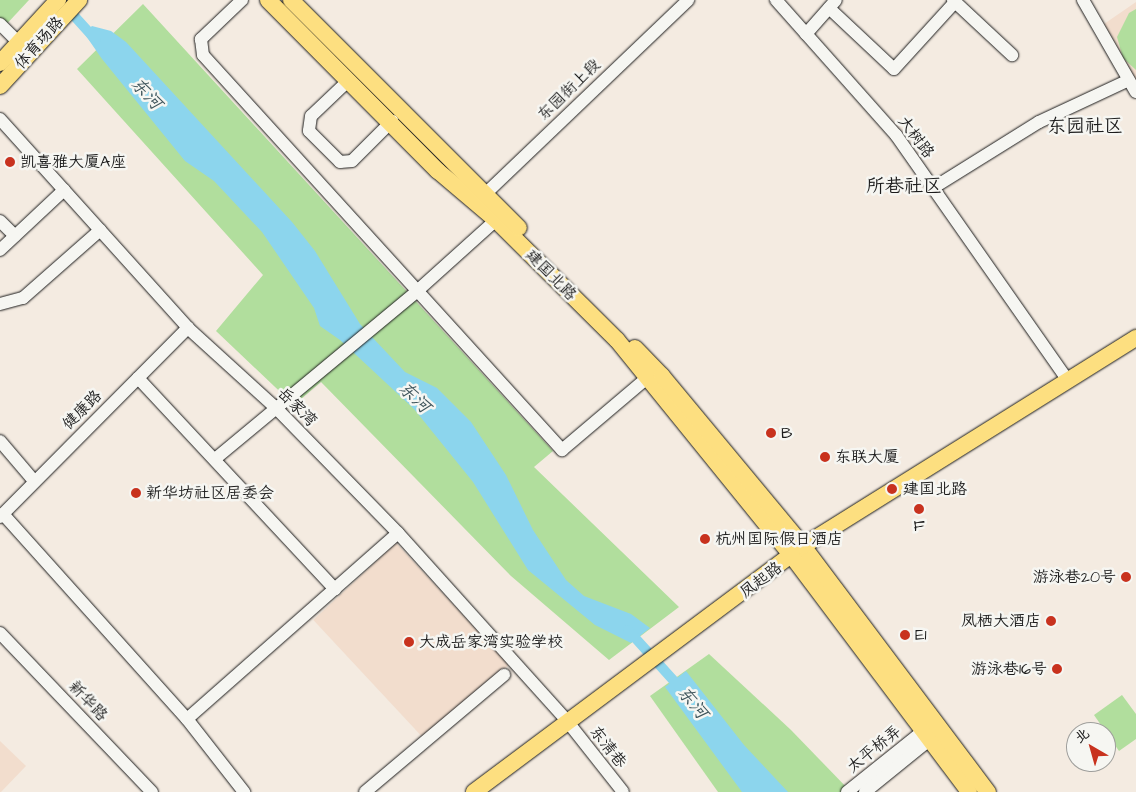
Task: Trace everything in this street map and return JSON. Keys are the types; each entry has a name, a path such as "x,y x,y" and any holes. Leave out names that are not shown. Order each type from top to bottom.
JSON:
{"main road":[{"name":"体育场路","path":"0,86 39,32 58,0"},
{"name":"体育场路","path":"0,63 19,42 39,32 79,0"},
{"name":"建国北路","path":"268,0 392,121 480,199 496,220 616,340 798,551 925,736 969,792"},
{"name":"建国北路","path":"291,0 480,199 662,376 988,792"},
{"name":"凤起路","path":"474,792 798,551 1066,379 1136,339"}],"street":[{"path":"242,0 201,39 203,54 416,292 562,450 648,378"},
{"name":"东园街上段","path":"480,199 688,0"},
{"name":"大树路","path":"776,0 896,136 1066,379"},
{"path":"1083,0 1136,92"},
{"path":"806,34 832,4 894,69 954,1 1012,54"},
{"path":"0,24 19,42"},
{"path":"349,80 311,116 309,131 340,162 352,161 392,121"},
{"path":"933,188 1039,122 1129,80"},
{"name":"岳家湾","path":"0,119 188,328 276,408 398,533 567,721"},
{"path":"0,250 64,190"},
{"path":"214,459 373,325 416,292 496,220"},
{"path":"0,221 15,236"},
{"path":"0,304 23,298 100,230"},
{"name":"健康路","path":"2,515 188,328"},
{"path":"138,378 335,589"},
{"path":"0,441 34,481"},
{"path":"2,515 187,719 244,792"},
{"path":"187,719 398,533"},
{"name":"新华路","path":"0,633 152,792"},
{"path":"365,792 504,675"},
{"name":"东清巷","path":"567,721 623,792"},
{"path":"865,792 925,736"},
{"name":"太平桥弄","path":"847,792 925,736"}],"shaded area":[{"path":"1136,2 1136,80 1104,24"},
{"name":"大成岳家湾实验学校","path":"396,543 509,664 427,741 313,620"},
{"path":"0,741 26,766 1,792 0,792"}],"green space":[{"path":"0,0 29,0 3,28 0,24"},
{"path":"143,4 553,451 534,467 679,607 609,660 511,576 321,382 294,405 216,331 263,275 77,69"},
{"path":"1136,9 1136,70 1123,58 1117,37 1129,13"},
{"path":"709,654 791,730 851,792 718,792 650,696"},
{"path":"1122,695 1136,714 1136,739 1119,751 1116,747 1116,722 1099,722 1094,715"}],"water":[{"path":"92,26 111,31 126,42 292,222 315,251 360,324 405,372 437,388 471,422 506,475 533,530 566,580 584,596 631,614 650,628 631,643 595,625 528,570 473,482 414,409 340,340 320,326 314,308 262,232 214,181 185,161 102,59 84,33"},
{"path":"686,671 744,745 788,792 742,792 665,687"}],"waterway":[{"name":"东河","path":"67,8 96,40"},
{"name":"东河","path":"628,630 682,690"}],"place":[{"name":"凯喜雅大厦A座","path":"10,162"},
{"name":"B","path":"771,433"},
{"name":"东联大厦","path":"825,457"},
{"name":"建国北路","path":"892,489"},
{"name":"新华坊社区居委会","path":"136,493"},
{"name":"F","path":"919,509"},
{"name":"杭州国际假日酒店","path":"705,539"},
{"name":"游泳巷20号","path":"1126,577"},
{"name":"凤栖大酒店","path":"1051,621"},
{"name":"E1","path":"905,635"},
{"name":"大成岳家湾实验学校","path":"409,642"},
{"name":"游泳巷16号","path":"1057,669"}],"district":[{"name":"东园社区","path":"1085,127"},
{"name":"所巷社区","path":"904,187"}]}
